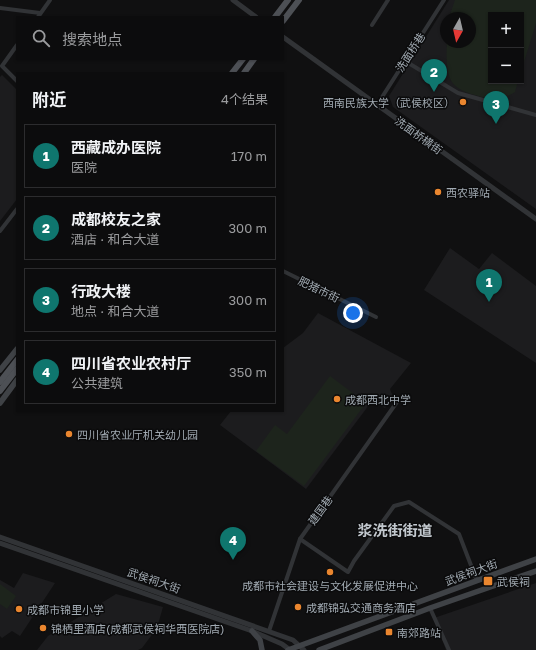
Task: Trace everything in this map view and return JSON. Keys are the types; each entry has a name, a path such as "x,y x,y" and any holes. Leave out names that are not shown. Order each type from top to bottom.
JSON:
{"main road":[{"path":"276,16 288,0"},
{"path":"284,20 299,0"},
{"path":"233,72 242,60"},
{"path":"245,72 253,60"},
{"path":"0,370 16,350"},
{"path":"0,382 16,361"},
{"path":"0,392 16,370"},
{"path":"0,403 16,381"},
{"name":"武侯祠大街","path":"299,645 536,559"},
{"name":"武侯祠大街","path":"319,650 430,608 536,571"},
{"path":"252,631 260,640 262,650"},
{"path":"289,650 299,645"}],"street":[{"path":"0,8 39,15 50,0"},
{"path":"233,0 255,16"},
{"path":"372,25 388,0"},
{"name":"洗面桥巷","path":"377,105 444,0"},
{"name":"洗面桥横街","path":"284,38 536,220"},
{"path":"16,46 1,66 16,80"},
{"path":"405,61 458,94 536,114"},
{"path":"0,231 16,210"},
{"name":"肥猪市街","path":"284,271 376,317"},
{"name":"建国巷","path":"269,631 300,539 397,402"},
{"path":"300,539 348,572 354,561 394,506 409,502 459,534 477,581"},
{"name":"武侯祠大街","path":"0,537 269,631 293,640 304,650"},
{"name":"武侯祠大街","path":"0,544 252,631 289,650"},
{"path":"430,608 448,650"}],"shaded area":[{"name":"西南民族大学（武侯校区）","path":"449,0 536,0 536,209 393,107 389,96 440,14 440,48 476,48 476,12 442,12"},
{"path":"455,0 536,0 536,23 524,62 524,12 488,12 488,84 517,84 515,92 499,101 463,91 451,80 448,71 447,48 476,48 476,12 451,12"},
{"path":"2,75 16,89 16,200 0,221 0,77"},
{"path":"450,248 479,269 492,253 536,286 536,363 424,290"},
{"name":"成都西北中学","path":"318,313 411,363 390,389 393,397 385,408 372,401 306,489 220,425 230,412 284,412 284,347 303,333"},
{"path":"330,376 366,403 304,486 256,451 275,425 287,434"},
{"name":"成都市锦里小学","path":"23,573 55,583 20,636 12,631 2,638 0,636 0,580 14,588"},
{"path":"536,583 536,650 446,650 434,618"},
{"path":"0,584 16,596 7,609 0,604"},
{"path":"116,594 163,607 157,628 142,648 138,650 37,650 48,636"}],"place":[{"name":"成都校友之家","path":"434,92"},
{"name":"西南民族大学（武侯校区）","path":"463,102"},
{"name":"行政大楼","path":"496,124"},
{"name":"西农驿站","path":"438,192"},
{"name":"西藏成办医院","path":"489,302"},
{"name":"成都西北中学","path":"337,399"},
{"name":"四川省农业厅机关幼儿园","path":"69,434"},
{"name":"四川省农业农村厅","path":"233,560"},
{"name":"成都市社会建设与文化发展促进中心","path":"330,572"},
{"name":"武侯祠","path":"488,581"},
{"name":"成都锦弘交通商务酒店","path":"298,607"},
{"name":"成都市锦里小学","path":"19,609"},
{"name":"锦栖里酒店(成都武侯祠华西医院店)","path":"43,628"},
{"name":"南郊路站","path":"389,632"}],"district":[{"name":"浆洗街街道","path":"395,530"}]}
